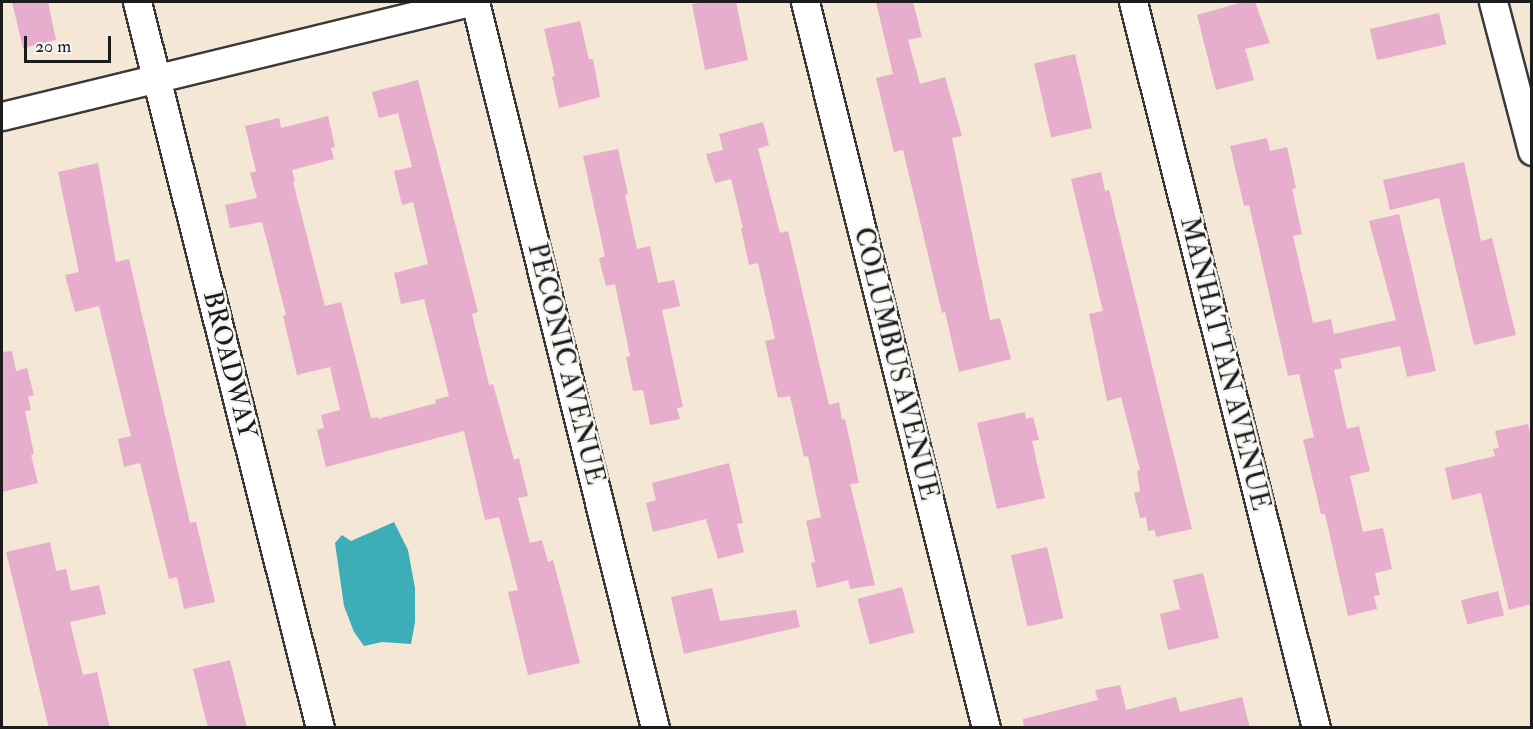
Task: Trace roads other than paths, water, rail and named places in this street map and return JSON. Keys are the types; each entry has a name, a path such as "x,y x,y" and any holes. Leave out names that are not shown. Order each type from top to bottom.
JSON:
{"street":[{"name":"BROADWAY","path":"137,2 320,728"},
{"path":"2,116 468,2"},
{"name":"PECONIC AVENUE","path":"476,2 655,728"},
{"name":"COLUMBUS AVENUE","path":"805,2 986,728"},
{"name":"MANHATTAN AVENUE","path":"1133,2 1316,728"},
{"path":"1494,2 1532,151"}],"water":[{"path":"394,522 408,550 415,588 415,622 411,644 382,642 364,646 354,632 344,606 335,543 342,535 351,541"}]}
